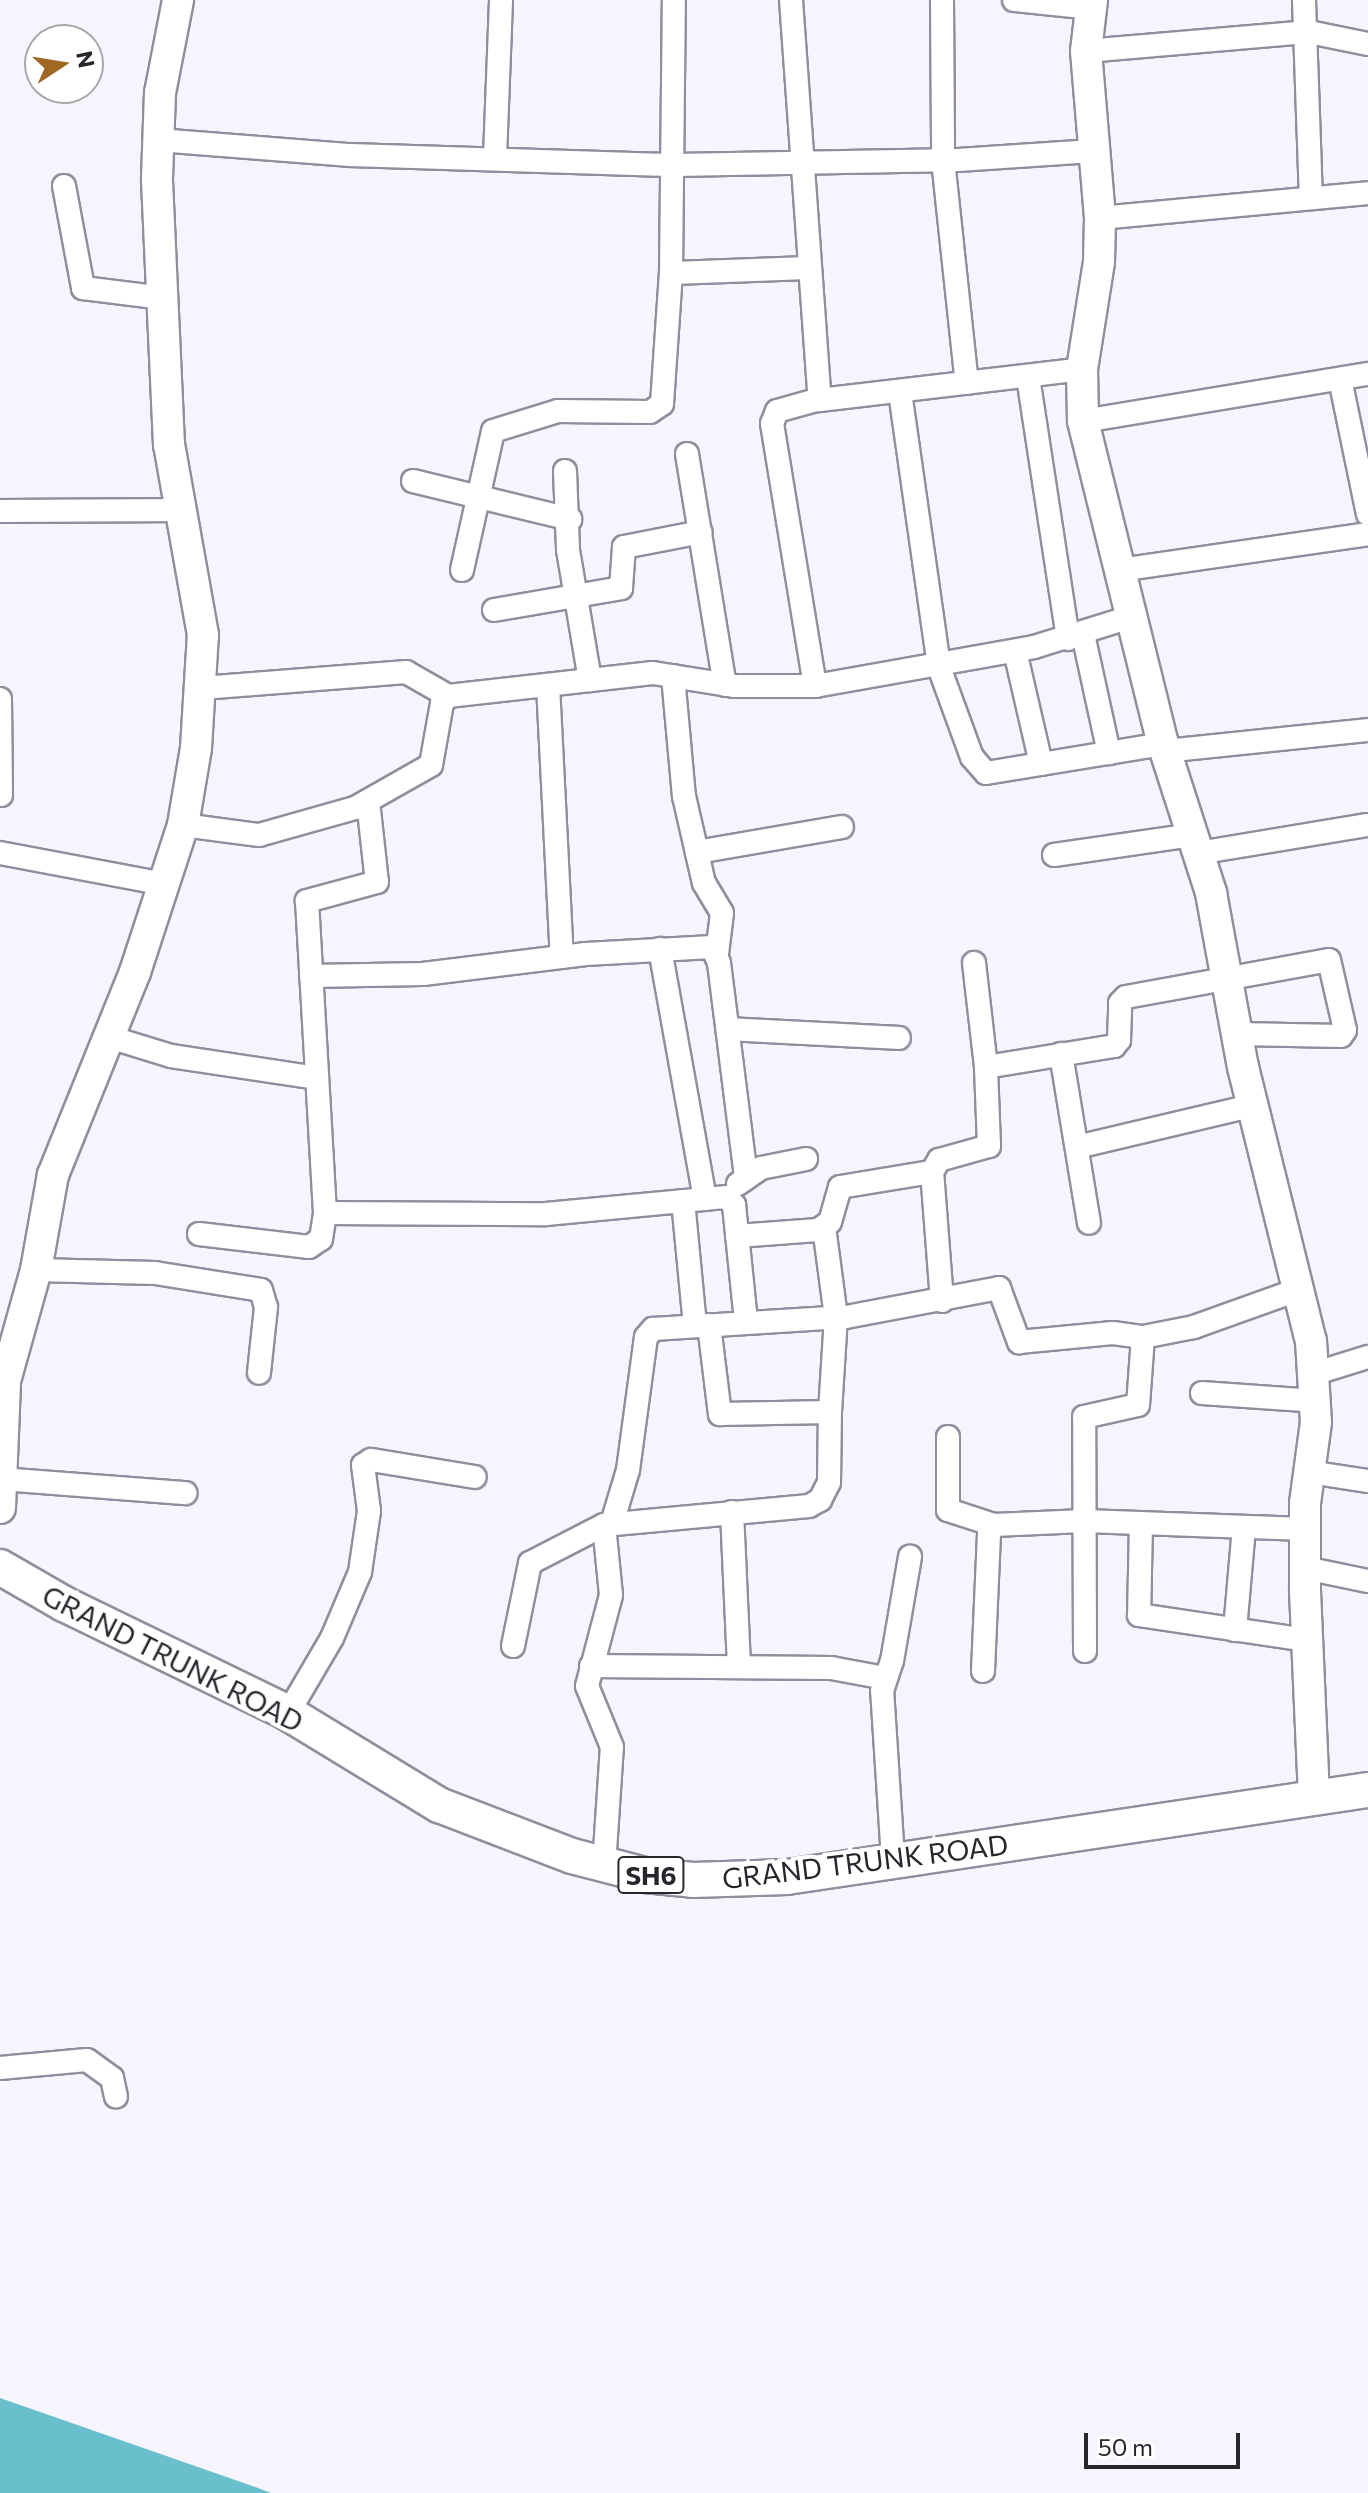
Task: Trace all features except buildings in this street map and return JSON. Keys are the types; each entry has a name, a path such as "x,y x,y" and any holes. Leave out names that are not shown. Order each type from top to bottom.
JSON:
{"main road":[{"name":"GRAND TRUNK ROAD","path":"0,1567 64,1604 288,1713 439,1805 604,1866 693,1880 736,1879 1368,1790"}],"street":[{"path":"178,0 160,93 158,140 163,298 169,445 199,602 202,688 183,825 135,972 106,1036 53,1175 36,1270 5,1381 1,1494 185,1493"},
{"path":"495,157 501,0"},
{"path":"462,570 491,435 497,429 558,411 660,408 671,273 674,0"},
{"path":"791,0 820,399"},
{"path":"942,0 943,160 967,383"},
{"path":"1014,0 1091,4 1086,51 1100,218 1099,262 1082,369 1083,421 1164,748 1195,844 1230,976 1254,1105 1300,1289 1314,1387 1305,1529 1306,1640 1314,1798"},
{"path":"1304,0 1309,32 1311,198"},
{"path":"1086,51 1309,32 1368,44"},
{"path":"158,140 350,155 495,157 674,165 943,160 1093,151"},
{"path":"64,186 83,288 163,298"},
{"path":"1100,218 1311,198 1367,199"},
{"path":"671,273 810,268"},
{"path":"815,686 772,424 777,411 820,399 1082,369"},
{"path":"1083,421 1368,374"},
{"path":"1028,377 1076,636 1109,753"},
{"path":"1340,379 1368,514"},
{"path":"900,392 939,667 979,770 1109,753 1368,730"},
{"path":"687,454 725,685"},
{"path":"565,471 575,596 590,680"},
{"path":"413,481 570,519"},
{"path":"0,511 179,510"},
{"path":"494,610 624,586 624,547 701,532"},
{"path":"1119,570 1368,534"},
{"path":"202,688 406,672 448,696 590,680 673,676 725,685 815,686 939,667 1015,651 1076,636 1131,617"},
{"path":"1015,651 1041,764"},
{"path":"673,676 681,779 704,883 722,913 717,952 746,1176"},
{"path":"548,685 562,957"},
{"path":"183,825 274,833 368,801 435,760 442,703 448,696"},
{"path":"0,699 1,795"},
{"path":"199,1234 309,1247 321,1239 325,1213 308,899 377,882 368,801"},
{"path":"1054,855 1195,844 1368,825"},
{"path":"697,852 842,827"},
{"path":"0,853 164,884"},
{"path":"311,976 423,974 562,957 704,946 717,952"},
{"path":"660,949 705,1199 702,1325 719,1413 830,1412"},
{"path":"986,1067 1117,1043 1123,998 1328,958 1345,1030 1338,1036 1239,1034"},
{"path":"942,1301 932,1172 939,1160 989,1146 986,1067 974,963"},
{"path":"728,1029 899,1038"},
{"path":"106,1036 171,1056 316,1078"},
{"path":"1061,1054 1089,1223"},
{"path":"1077,1147 1254,1105"},
{"path":"705,1199 746,1176 806,1159"},
{"path":"513,1646 530,1563 609,1523 809,1506 820,1500 829,1482 836,1317 824,1227 840,1187 932,1172"},
{"path":"325,1213 546,1214 705,1199 734,1205 746,1322"},
{"path":"737,1236 824,1227"},
{"path":"36,1270 155,1273 261,1290 266,1307 259,1373"},
{"path":"604,1866 612,1747 588,1695 591,1666 611,1595 609,1523 628,1470 646,1337 665,1326 836,1317 942,1301 1000,1288 1019,1342 1113,1333 1143,1337 1194,1327 1300,1289"},
{"path":"1085,1651 1083,1420 1091,1414 1138,1405 1143,1337"},
{"path":"1202,1393 1314,1387 1368,1357"},
{"path":"948,1437 948,1510 994,1525 1084,1521 1305,1529"},
{"path":"288,1713 332,1638 360,1572 369,1511 363,1465 371,1460 475,1477"},
{"path":"1309,1472 1368,1481"},
{"path":"732,1512 739,1667"},
{"path":"1141,1523 1139,1615 1306,1640"},
{"path":"983,1671 989,1532 994,1525"},
{"path":"1235,1630 1244,1527"},
{"path":"893,1859 885,1678 892,1661 910,1557"},
{"path":"1305,1568 1368,1581"},
{"path":"591,1666 831,1668 885,1678"},
{"path":"0,2068 87,2060 112,2078 116,2097"}],"water":[{"path":"0,2398 258,2488 271,2493 0,2493"}]}
